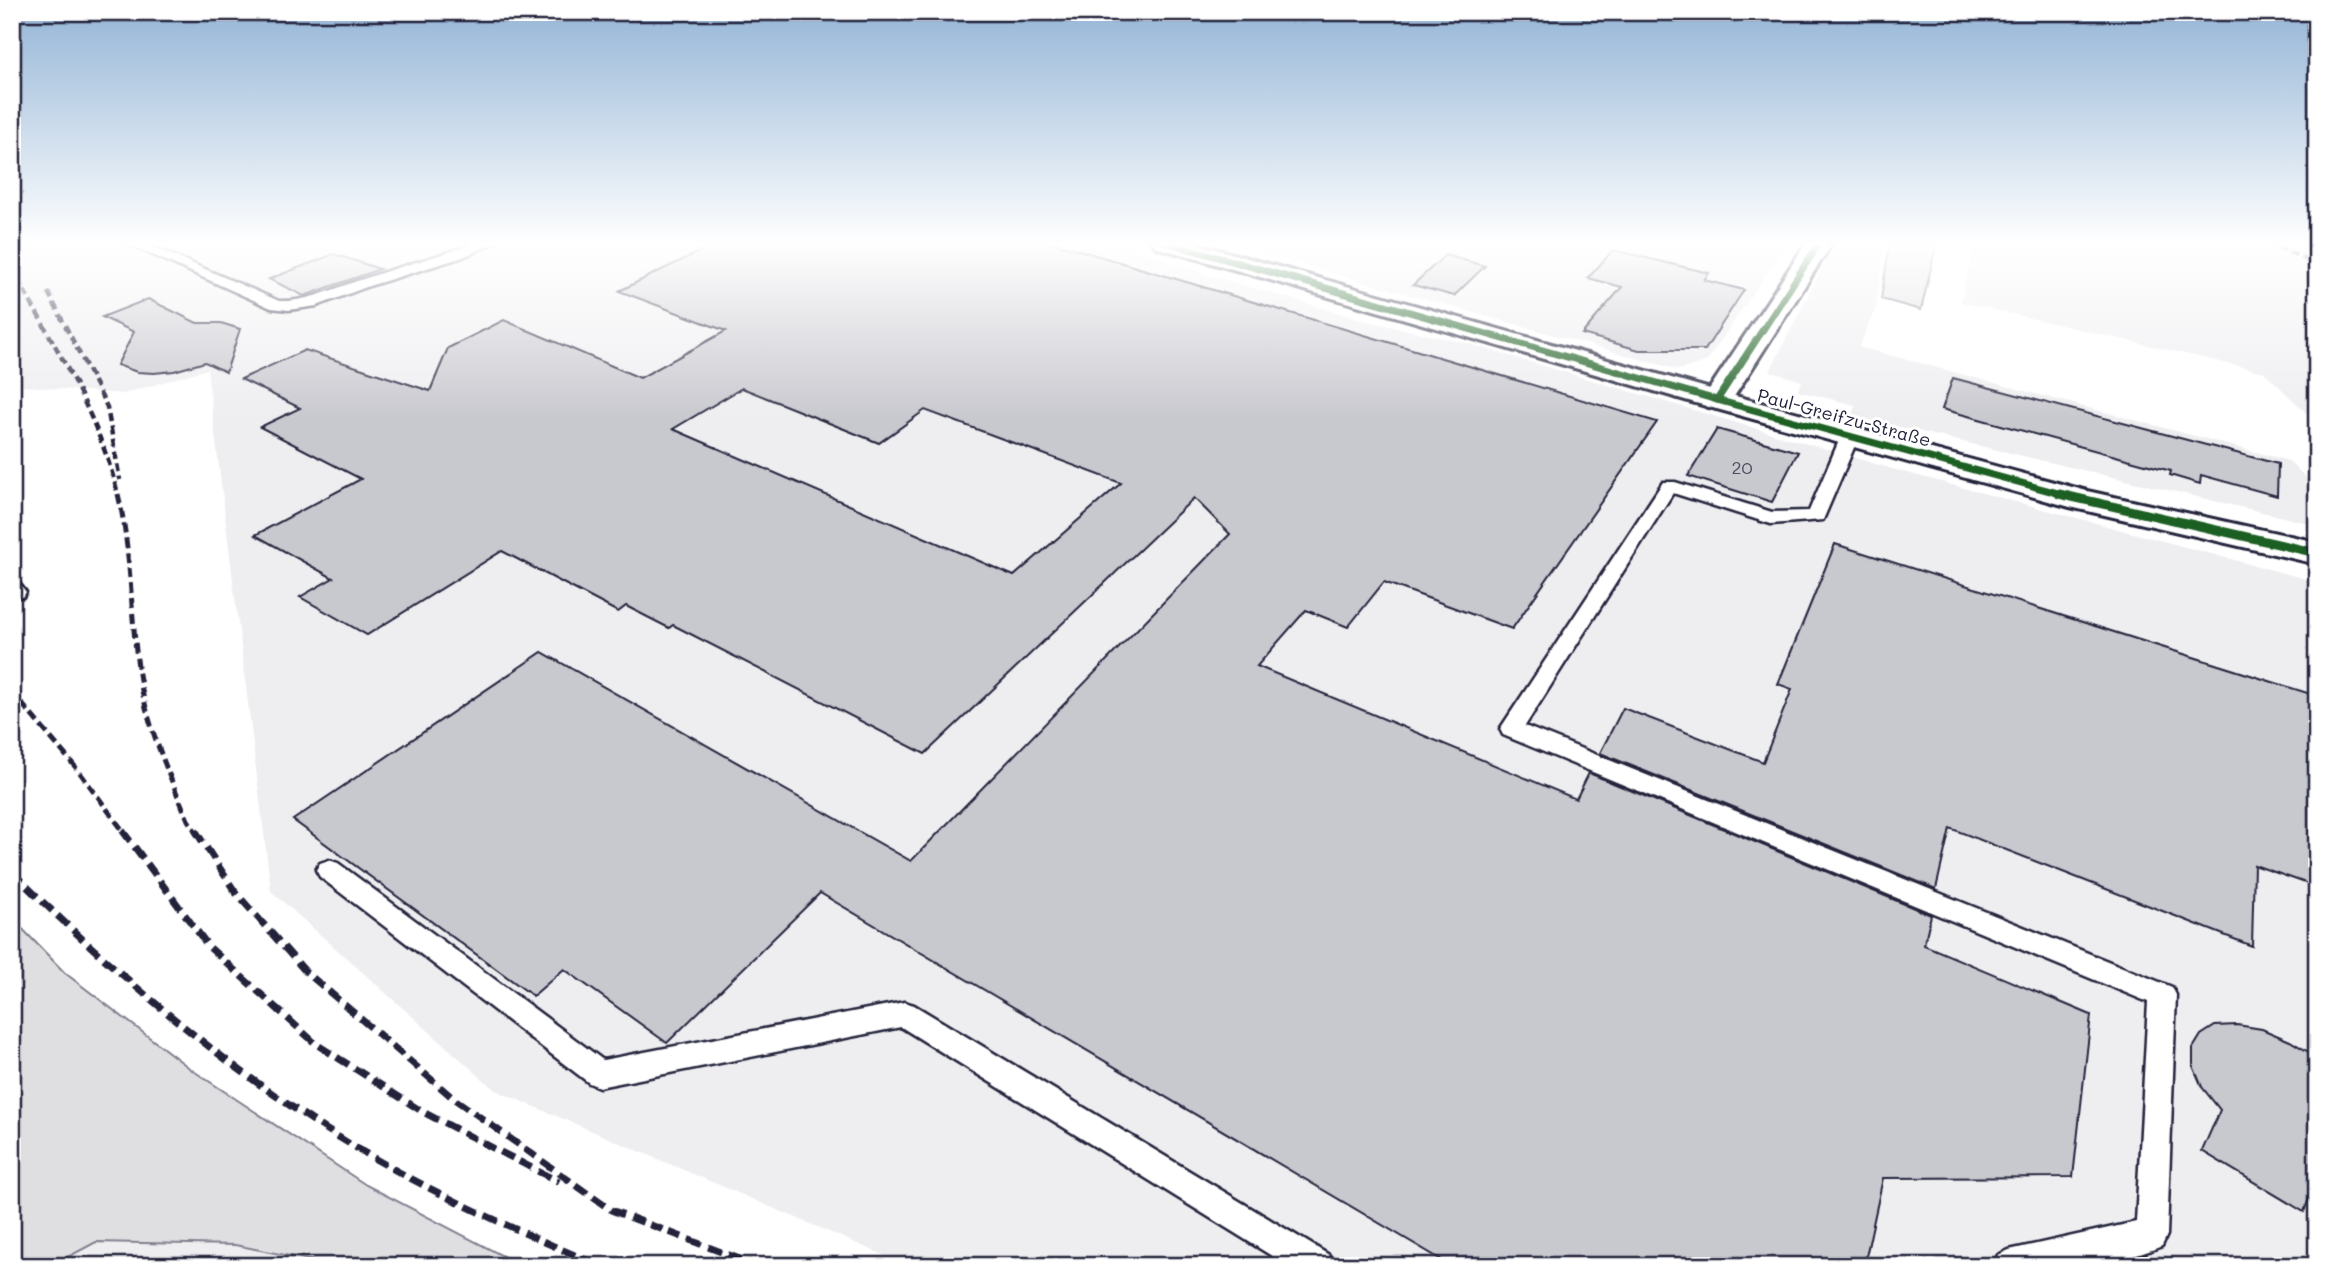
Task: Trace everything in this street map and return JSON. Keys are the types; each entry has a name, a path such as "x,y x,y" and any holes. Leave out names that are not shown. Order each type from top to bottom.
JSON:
{"main road":[{"name":"Paul-Greifzu-Straße","path":"1373,302 2082,500 2317,553"},
{"path":"1717,400 1781,302"}],"lane":[{"path":"268,302 295,307 322,302"},
{"path":"1850,436 1816,516 1771,518 1670,486 1511,729 2162,995 2151,1235 2009,1266"},
{"path":"329,870 599,1074 904,1014 1318,1266"}],"shaded area":[{"path":"12,302 1300,302 1367,321 1466,343 1896,470 2317,582 2317,1266 921,1266 893,1259 495,1090 271,891 207,369 123,394 12,385"},
{"path":"1435,302 1747,302 1707,361 1679,370"},
{"path":"1805,302 1877,302 1859,347 2289,461 2317,489 2317,525 1853,416 1855,405 1798,391 1802,381 1770,371"},
{"path":"1891,302 1923,302 1921,310"},
{"path":"1961,302 2317,302 2317,423 2264,372"},
{"path":"12,918 65,973 192,1070 366,1185 522,1266 340,1266 235,1245 96,1242 51,1266 12,1266"},
{"path":"95,1242 235,1245 340,1266 51,1266"}],"building":[{"path":"141,302 153,302 197,323 221,323 240,329 226,372 205,362 174,371 137,372 117,365 134,332 102,317"},
{"path":"647,302 1252,302 1657,422 1512,629 1384,582 1348,627 1306,610 1257,666 1576,799 1589,773 1931,915 1924,945 2091,1015 2073,1177 1883,1178 1864,1266 1452,1266 820,893 667,1043 564,969 533,996 293,820 542,652 911,861 1230,534 1194,498 925,754 673,625 669,628 626,606 618,612 502,551 367,635 300,597 333,578 255,535 361,479 260,427 300,408 241,379 305,350 430,391 448,348 504,320 640,378 726,331","holes":["742,388 879,443 925,410 1121,483 1014,576 673,429"]},
{"path":"1610,302 1736,302 1705,350 1639,350 1582,334"},
{"path":"1953,378 2278,464 2277,496 2201,475 2200,484 2170,475 2171,471 1942,409"},
{"path":"1717,429 1798,452 1772,502 1688,476"},
{"path":"1835,544 2317,696 2317,887 2254,865 2252,946 1950,828 1936,889 1600,753 1623,708 1763,762 1792,689 1778,684"},
{"path":"2237,1025 2262,1029 2317,1057 2317,1177 2304,1212 2202,1151 2220,1110 2202,1087 2193,1066 2193,1048 2201,1035 2215,1026"}],"railway":[{"path":"30,302 87,407 110,465 118,495"},
{"path":"53,302 107,407 120,480"},
{"path":"118,494 126,539 136,651 143,693 166,766 188,820 196,832"},
{"path":"12,692 78,770 124,832"},
{"path":"122,830 209,947 316,1044 423,1112 559,1182"},
{"path":"195,830 236,893 305,971 453,1098 611,1210 758,1266"},
{"path":"12,872 136,987 270,1092 365,1153 422,1184 600,1266"}],"cycle path":[{"path":"1373,302 2082,500 2317,553"},
{"path":"1717,400 1781,302"}]}
